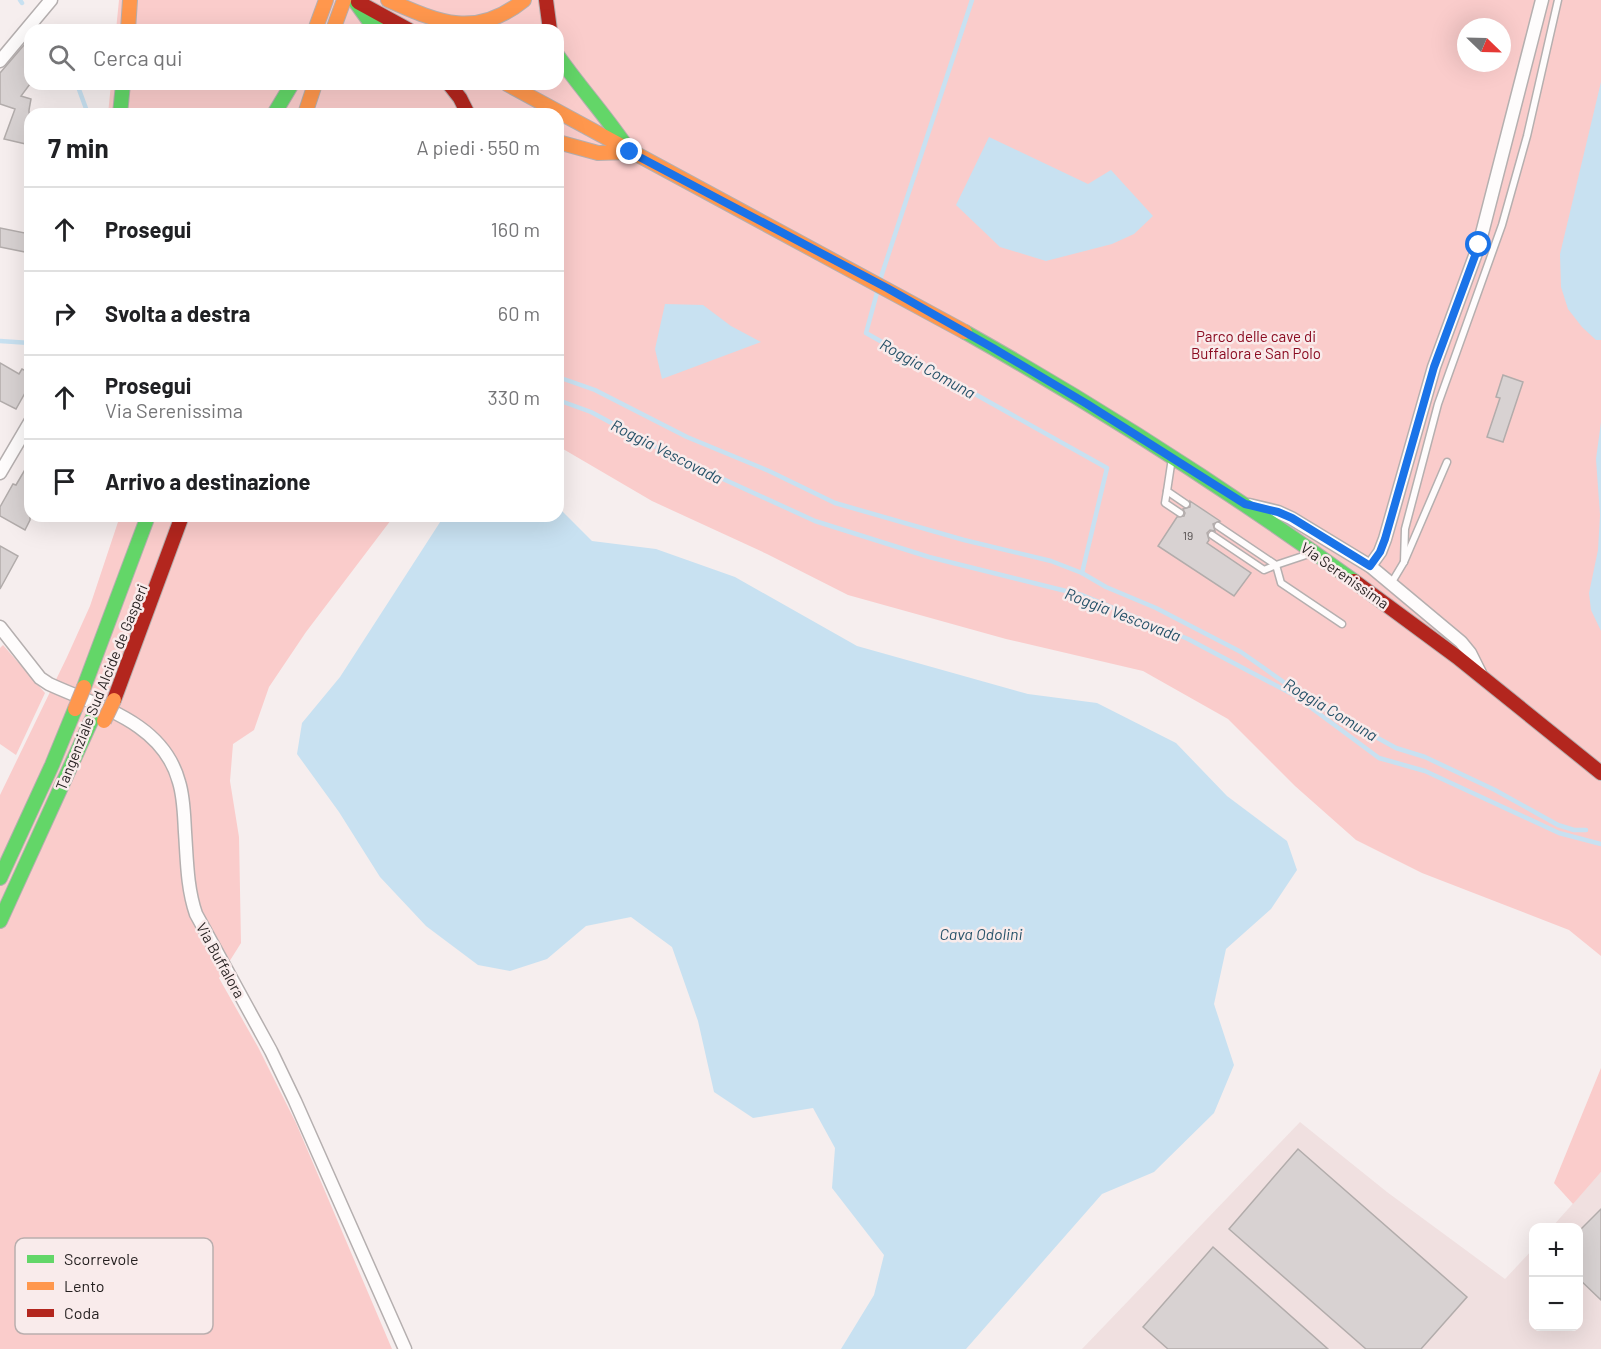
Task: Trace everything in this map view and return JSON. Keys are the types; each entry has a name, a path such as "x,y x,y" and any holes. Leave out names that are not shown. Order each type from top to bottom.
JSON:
{"main road":[{"path":"128,24 130,0"},
{"path":"129,24 141,0"},
{"path":"335,24 344,0"},
{"path":"354,0 371,24"},
{"path":"354,0 399,24"},
{"path":"388,0 428,18 484,23 502,17 524,0"},
{"path":"546,0 549,24"},
{"path":"317,24 324,6"},
{"path":"564,65 584,93 611,123 630,152"},
{"path":"121,108 122,90"},
{"path":"278,108 290,90"},
{"path":"288,108 292,90"},
{"path":"307,108 313,90"},
{"path":"454,90 465,108"},
{"name":"Via Serenissima","path":"518,90 550,108"},
{"name":"Via Serenissima","path":"564,116 887,288 993,348 1172,457 1245,504 1370,592 1528,711 1601,773"},
{"path":"564,144 598,153 630,152"},
{"path":"99,651 108,596 134,522"},
{"name":"Tangenziale Sud Alcide de Gasperi","path":"0,878 75,710 146,522"},
{"path":"108,697 180,522"},
{"name":"Tangenziale Sud Alcide de Gasperi","path":"0,921 78,753 108,697 142,583"}],"street":[{"path":"31,24 51,0"},
{"path":"1370,566 1380,552 1385,539 1434,367 1479,245 1542,0"},
{"path":"0,61 24,32"},
{"path":"0,473 24,432"},
{"path":"1245,504 1292,518 1392,582 1461,642 1481,676"},
{"name":"Via Buffalora","path":"0,627 40,678 132,721 146,730 168,756 177,776 182,798 190,891 196,914 271,1051 405,1349"}],"lane":[{"path":"1404,562 1405,529 1438,404 1502,225 1527,136 1558,0"},
{"path":"1172,457 1165,503 1180,513"},
{"path":"1392,582 1404,562 1447,462"},
{"path":"1167,491 1186,504"},
{"path":"1218,526 1276,566 1281,583 1342,624"},
{"path":"1212,535 1264,570 1313,553"}],"shaded area":[{"path":"1300,1122 1387,1192 1505,1279 1529,1253 1529,1331 1583,1331 1583,1223 1556,1223 1601,1172 1601,1349 1082,1349"}],"green space":[{"name":"Parco delle cave di Buffalora e San Polo","path":"119,0 1601,0 1601,956 1569,930 1422,873 1356,840 1295,786 1228,719 1143,671 1006,639 848,595 767,554 652,501 564,450 564,108 109,108 110,90 564,90 564,24 117,24"},
{"path":"118,522 389,522 306,632 269,687 254,730 233,744 230,781 239,837 241,943 219,978 258,1047 296,1123 392,1349 0,1349 0,795 90,606"},
{"path":"3,645 45,693 16,755 0,744 0,648"},
{"path":"1601,1068 1601,1172 1573,1204 1554,1183"}],"water":[{"path":"1601,82 1601,340 1596,340 1568,309 1561,287 1560,254"},
{"path":"989,137 1088,184 1111,170 1153,216 1134,234 1112,244 1046,261 1000,247 956,205"},
{"path":"665,304 703,305 731,326 761,342 662,379 655,349"},
{"path":"1601,422 1601,631 1591,610 1589,593 1598,550 1600,515 1596,459"},
{"name":"Cava Odolini","path":"564,513 592,541 656,549 735,577 857,646 1028,694 1097,703 1176,743 1227,796 1287,841 1297,870 1271,909 1226,949 1214,1004 1234,1065 1214,1113 1154,1172 1102,1194 966,1349 841,1349 874,1295 884,1255 832,1188 835,1148 813,1108 753,1118 714,1092 698,1021 672,947 631,917 586,926 547,959 510,971 478,965 426,926 380,877 339,812 297,754 302,723 340,677 440,522 564,522"}],"building":[{"path":"24,45 26,90 21,96 31,99 29,108 24,108 24,144 4,139 15,109 0,104 0,73"},
{"path":"0,228 24,233 24,252 0,247"},
{"path":"0,363 19,374 22,369 24,370 24,395 16,409 0,401"},
{"path":"1503,375 1523,382 1503,442 1487,437 1500,398 1496,397"},
{"path":"24,471 24,522 29,522 25,530 0,516 0,507 13,484 16,485"},
{"path":"1190,501 1220,521 1213,524 1215,531 1210,530 1207,533 1209,540 1207,543 1251,573 1234,596 1158,546 1177,517 1184,516 1183,509 1190,507"},
{"path":"0,546 18,556 0,589"},
{"path":"1298,1149 1467,1297 1421,1349 1366,1349 1229,1229"},
{"path":"1601,1209 1601,1300 1583,1283 1583,1227"},
{"path":"1213,1247 1328,1349 1168,1349 1143,1327"}],"waterway":[{"name":"Roggia Comuna","path":"880,280 972,0"},
{"name":"Roggia Comuna","path":"79,90 86,108"},
{"name":"Roggia Comuna","path":"878,289 866,333 1107,468 1082,573"},
{"name":"Roggia Vescovada","path":"0,341 24,343"},
{"name":"Roggia Comuna","path":"564,379 595,390 687,437 769,471 835,503 964,540 1051,561 1082,573 1106,587 1156,608 1241,652 1312,702 1396,748 1425,757 1495,790 1558,825 1574,830 1586,830"},
{"name":"Roggia Vescovada","path":"564,402 591,412 673,456 815,521 929,557 1082,595 1188,639 1294,695 1379,758 1425,771 1559,833 1601,844"}],"traffic: fast":[{"path":"354,0 371,24"},
{"path":"564,64 630,152"},
{"path":"121,108 122,90"},
{"path":"278,108 288,90"},
{"path":"965,332 1065,390 1163,451 1354,581"},
{"path":"84,687 146,522"},
{"path":"0,878 75,709"},
{"path":"0,921 93,717"}],"traffic: slow":[{"path":"128,24 130,0"},
{"path":"317,24 326,0"},
{"path":"335,24 344,0"},
{"path":"388,0 424,15 458,23 490,20 524,0"},
{"path":"307,108 313,90"},
{"path":"518,90 551,108"},
{"path":"564,115 965,332"},
{"path":"564,144 598,153 630,152"},
{"path":"75,709 84,687"},
{"path":"104,721 114,700"}],"traffic: jam":[{"path":"546,0 549,24"},
{"path":"358,2 398,24"},
{"path":"454,90 465,108"},
{"path":"114,700 180,522"},
{"path":"1354,581 1457,657 1601,773"}],"route":[{"path":"630,152 887,288 993,348 1087,404 1245,504 1292,518 1370,566 1380,552 1385,539 1434,367 1479,245"}]}
